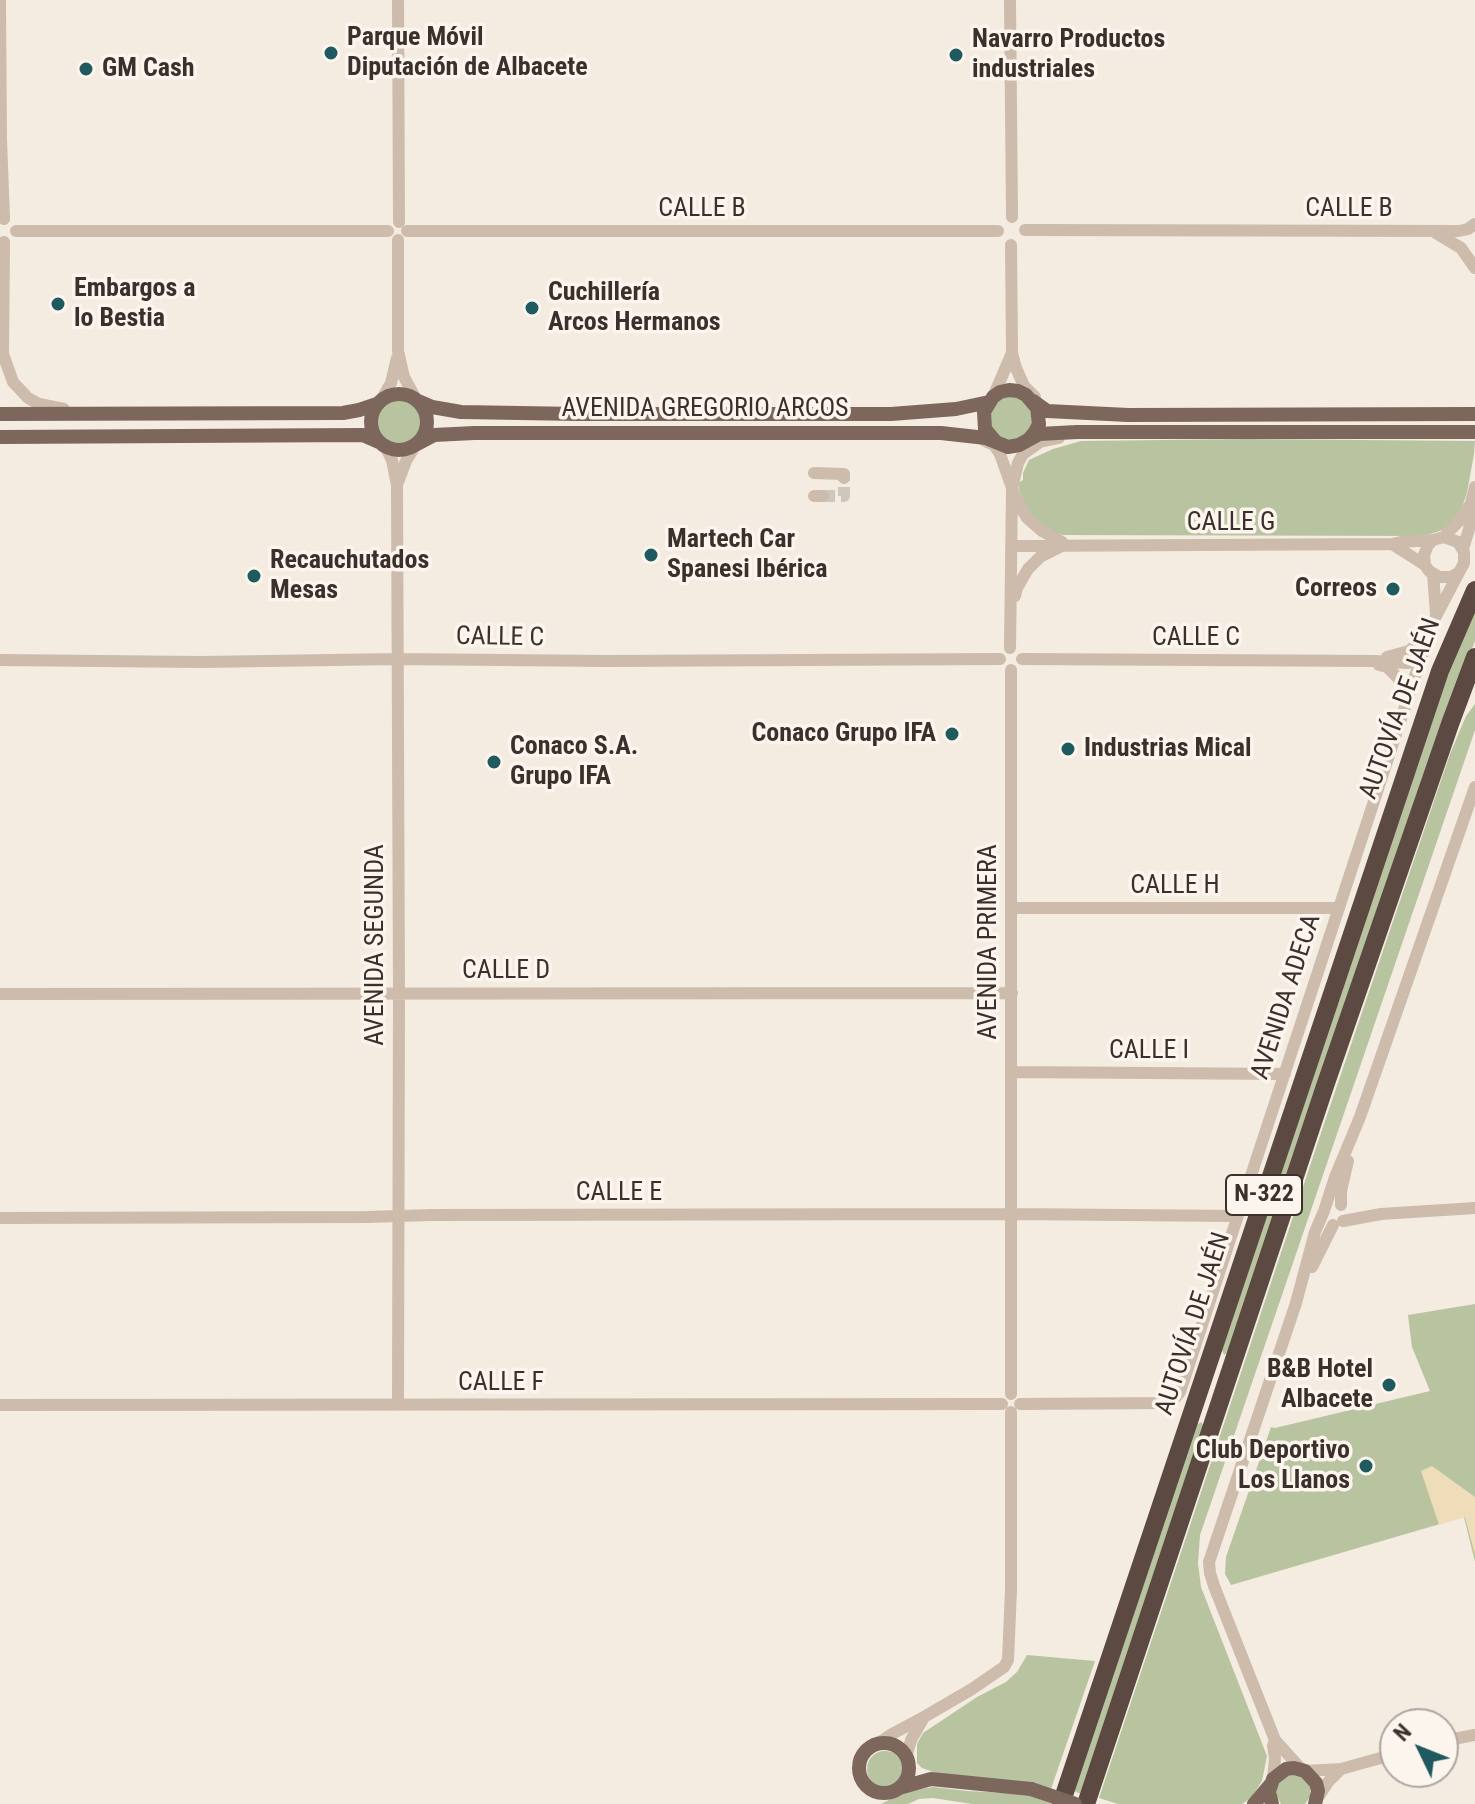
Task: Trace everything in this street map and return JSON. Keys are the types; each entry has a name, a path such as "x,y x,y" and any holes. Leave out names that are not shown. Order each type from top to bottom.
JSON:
{"highway":[{"path":"1440,671 1463,608 1466,577"},
{"name":"AUTOVÍA DE JAÉN","path":"1061,1804 1440,671 1475,590"},
{"name":"AUTOVÍA DE JAÉN","path":"1086,1804 1325,1086 1475,657"},
{"path":"1450,724 1475,691"}],"main road":[{"path":"1469,414 1128,415 1047,411 1028,394 1009,390 991,399 984,412 983,423 997,446 1012,447 1026,445 1039,434 1469,432"},
{"path":"0,414 343,413 359,410 397,394 411,396 425,409 427,427 416,445 401,451 388,449 372,433 371,414 379,402"},
{"path":"1026,445 1039,419 1028,394"},
{"name":"AVENIDA GREGORIO ARCOS","path":"417,400 432,407 461,412 891,414 966,408 991,399"},
{"name":"AVENIDA GREGORIO ARCOS","path":"416,445 434,435 474,433 941,433 975,436 997,446"},
{"path":"0,437 363,435 382,444"},
{"path":"931,1779 919,1772 902,1752 890,1744 876,1745 861,1760 863,1781 879,1793 931,1779 1031,1789 1075,1804"},
{"path":"899,1788 908,1776 907,1759"},
{"path":"1254,1804 1271,1782 1286,1769 1294,1768 1312,1776 1316,1783 1316,1801"},
{"path":"1271,1782 1269,1792 1272,1804"}],"street":[{"path":"0,0 2,219 10,220 16,231 13,238 2,242 2,358 13,382 28,398 39,404 118,414"},
{"path":"379,402 391,383 398,351 398,0"},
{"path":"1010,0 1012,217"},
{"path":"1012,217 1021,221 1025,230 1023,239 1011,245 1002,241 998,231 1001,221 1012,217"},
{"name":"CALLE B","path":"1025,230 1459,231 1475,224"},
{"name":"CALLE B","path":"16,231 998,231"},
{"path":"1434,231 1461,248 1475,268"},
{"path":"1011,245 1012,353 1028,394"},
{"path":"398,351 404,377 417,400"},
{"path":"991,399 1012,353"},
{"name":"AVENIDA SEGUNDA","path":"382,444 392,460 397,485 398,1405"},
{"name":"AVENIDA SEGUNDA","path":"397,485 416,445"},
{"path":"1010,648 1012,488 1026,445"},
{"path":"997,446 1012,488"},
{"path":"814,473 844,474 844,478"},
{"path":"1463,549 1475,487"},
{"name":"CALLE G","path":"1012,488 1019,507 1032,524 1066,545"},
{"path":"1429,570 1424,555 1426,549 1460,520 1471,503"},
{"path":"1439,539 1458,542 1463,549"},
{"name":"CALLE G","path":"1011,546 1392,544 1439,539"},
{"path":"1392,544 1446,578 1466,577"},
{"path":"1011,615 1017,588 1028,569 1040,557 1066,545"},
{"name":"AVENIDA ADECA","path":"1180,1392 1420,661 1435,622 1466,577 1462,568 1465,560 1463,549"},
{"name":"AVENIDA ADECA","path":"1429,570 1435,622"},
{"name":"CALLE C","path":"1369,661 1403,654 1416,647 1435,622"},
{"path":"1010,648 1020,652 1022,659 1017,668 1011,670 1003,667 1000,659 1003,651 1010,648"},
{"path":"1403,654 1418,657 1420,661"},
{"name":"CALLE C","path":"0,660 1000,659"},
{"name":"CALLE C","path":"1022,659 1420,661"},
{"path":"1369,661 1387,667 1398,678 1403,686 1405,707"},
{"name":"AVENIDA PRIMERA","path":"1011,670 1011,1404"},
{"path":"1379,1758 1341,1769 1304,1770 1275,1740 1214,1586 1209,1562 1296,1303 1312,1242 1357,1125 1474,788"},
{"name":"CALLE H","path":"1011,908 1339,908"},
{"name":"CALLE D","path":"0,994 1012,993"},
{"name":"CALLE I","path":"1012,1072 1285,1074"},
{"path":"1296,1303 1322,1245 1345,1215 1341,1191 1357,1125"},
{"path":"1381,1214 1331,1203 1324,1210 1324,1219 1338,1223 1381,1214 1475,1208"},
{"name":"CALLE E","path":"0,1218 1238,1216"},
{"name":"CALLE F","path":"0,1405 1166,1403 1180,1392"},
{"path":"876,1745 996,1673 1008,1660 1011,1404"},
{"path":"907,1759 911,1740 924,1717"},
{"path":"1271,1782 1275,1740"},
{"path":"1316,1801 1341,1769"}],"green space":[{"path":"1015,396 1028,403 1033,422 1027,435 1010,442 993,433 988,412 1000,398"},
{"path":"399,398 415,405 422,421 415,437 399,444 383,437 376,421 383,405"},
{"path":"1081,441 1475,441 1467,493 1460,513 1443,530 1424,536 1063,535 1031,518 1020,493 1018,483 1023,480 1029,460"},
{"path":"1475,608 1475,641 1426,766 1231,1350 1224,1355 1221,1348 1386,849 1454,657"},
{"path":"1475,704 1475,730 1200,1535 1198,1563 1201,1587 1267,1756 1262,1781 1251,1798 1242,1804 1118,1804 1099,1798 1450,754 1466,716"},
{"name":"Club Deportivo Los Llanos","path":"1475,1304 1475,1562 1464,1517 1231,1585 1225,1574 1226,1557 1271,1427 1430,1391 1412,1347 1408,1315"},
{"path":"1201,1422 1206,1429 1083,1795 1074,1791 1195,1426"},
{"path":"1027,1655 1095,1661 1051,1789 1021,1781 967,1779 922,1768 917,1763 917,1744 923,1733 977,1697 1006,1682 1017,1672"},
{"path":"885,1751 898,1756 903,1769 898,1782 885,1787 872,1782 867,1769 872,1756"},
{"path":"1294,1775 1308,1783 1310,1797 1305,1804 1281,1804 1276,1795 1278,1783"},
{"path":"933,1787 1026,1794 1052,1804 972,1804 933,1798 908,1804 881,1804 905,1792"}],"sand":[{"path":"1432,1466 1475,1497 1475,1555 1465,1517 1439,1525 1421,1471"}],"tunnel":[{"path":"823,496 844,496 844,478"}],"place":[{"name":"Parque Móvil Diputación de Albacete","path":"331,53"},
{"name":"Navarro Productos industriales","path":"956,55"},
{"name":"GM Cash","path":"86,69"},
{"name":"Embargos a lo Bestia","path":"58,304"},
{"name":"Cuchillería Arcos Hermanos","path":"532,308"},
{"name":"Martech Car Spanesi Ibérica","path":"651,555"},
{"name":"Recauchutados Mesas","path":"254,576"},
{"name":"Correos","path":"1393,589"},
{"name":"Conaco Grupo IFA","path":"952,734"},
{"name":"Industrias Mical","path":"1068,749"},
{"name":"Conaco S.A. Grupo IFA","path":"494,762"},
{"name":"B&B Hotel Albacete","path":"1389,1385"},
{"name":"Club Deportivo Los Llanos","path":"1366,1466"}]}
